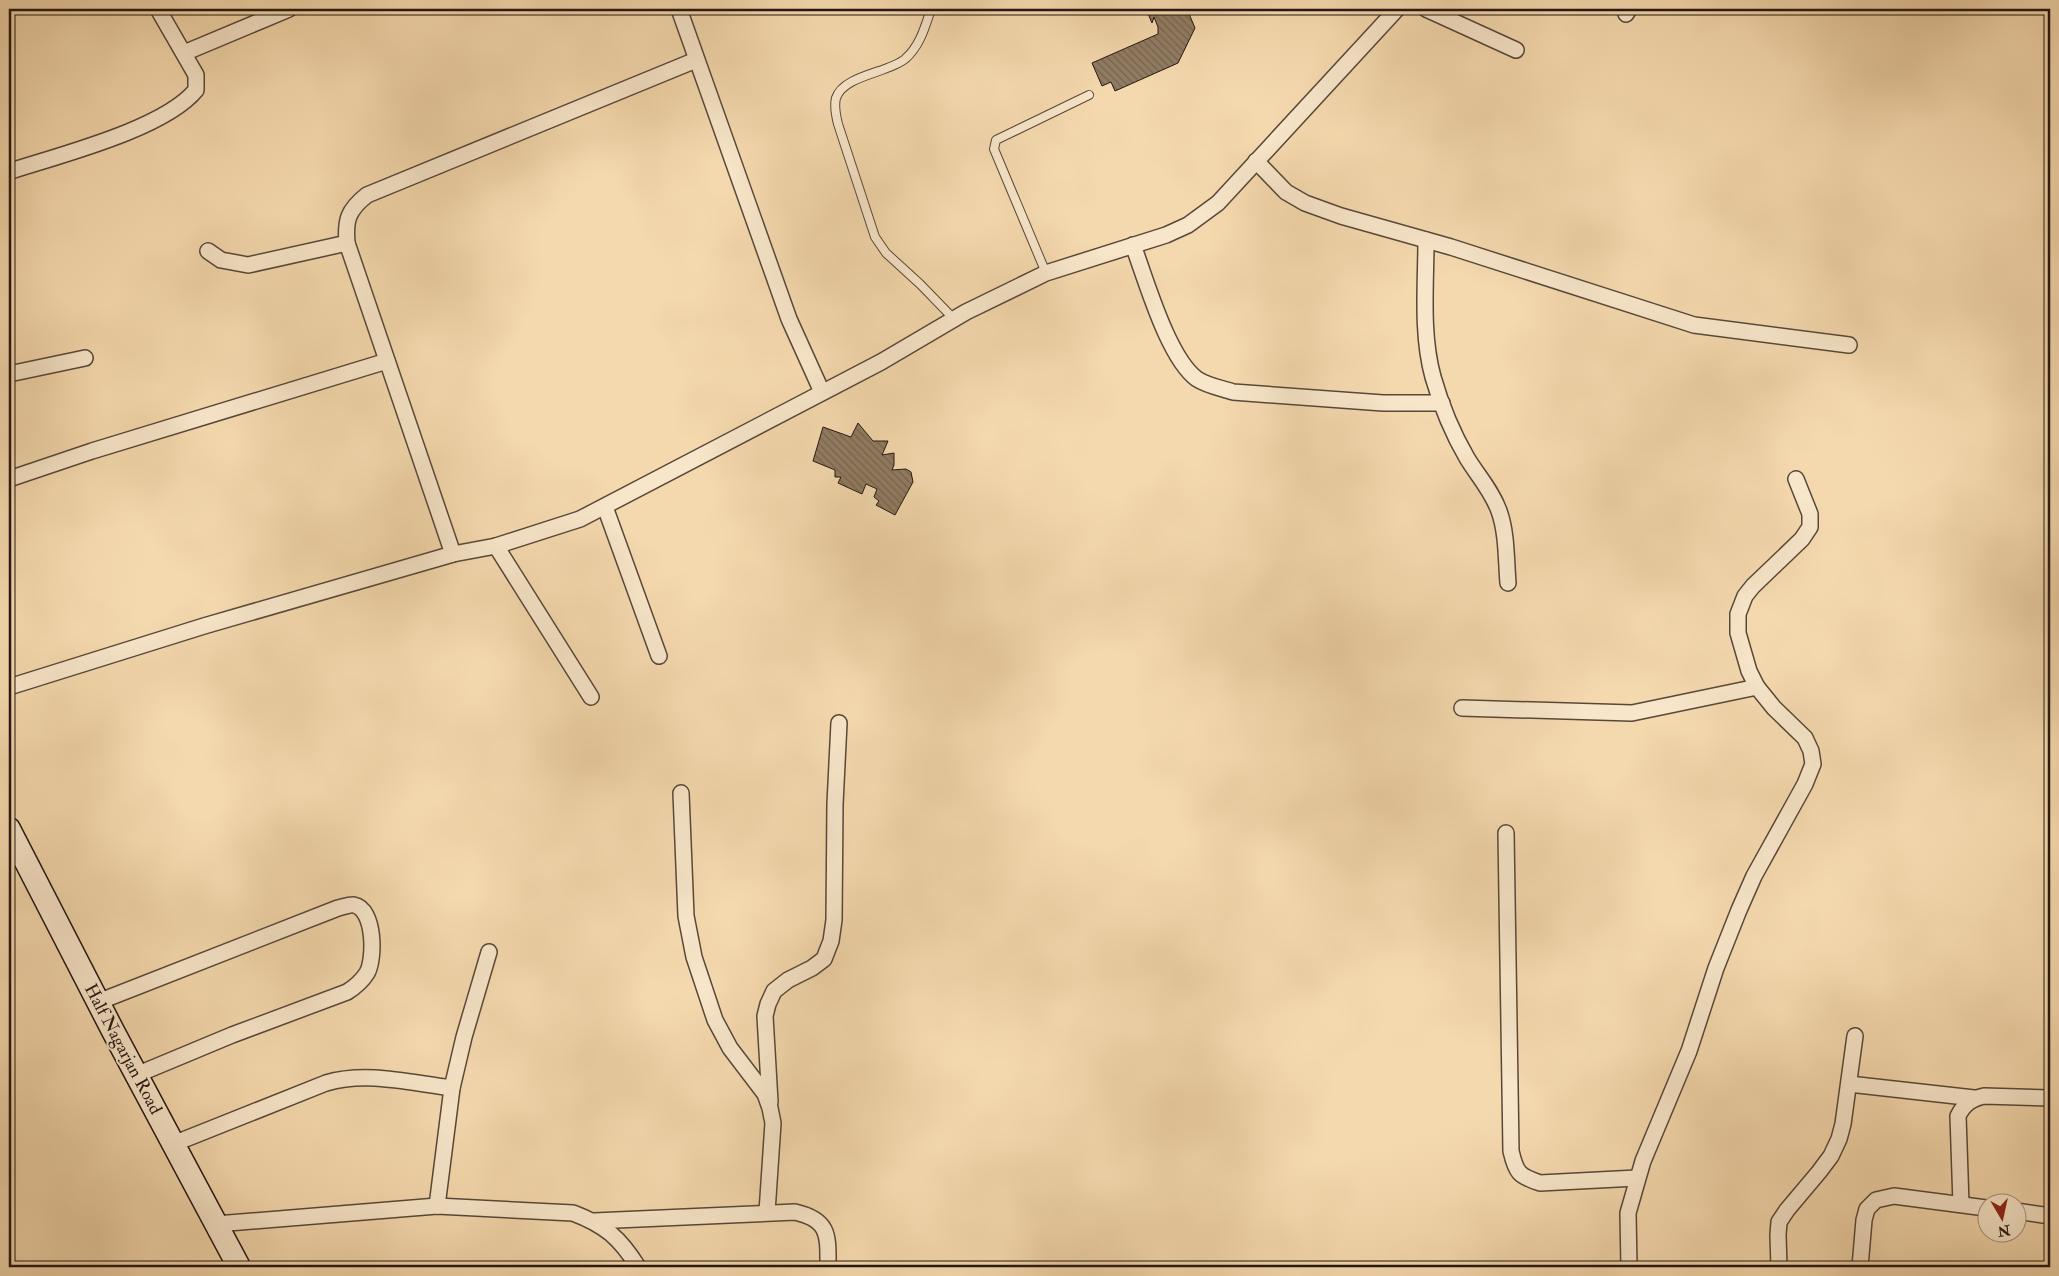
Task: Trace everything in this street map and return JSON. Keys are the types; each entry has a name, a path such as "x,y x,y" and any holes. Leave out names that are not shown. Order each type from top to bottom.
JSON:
{"main road":[{"name":"Half Nagarjan Road","path":"9,829 136,1075 239,1267"}],"street":[{"path":"11,172 130,131 172,111 189,100 196,90 196,75 158,9"},
{"path":"184,53 287,9"},
{"path":"678,9 789,318 822,392"},
{"path":"9,687 204,626 452,554 496,546 580,519 881,362 953,318 1046,274 1166,235 1188,225 1206,214 1397,9"},
{"path":"1426,9 1516,50"},
{"path":"452,554 347,243 348,216 354,205 367,195 696,60"},
{"path":"1256,161 1286,192 1305,203 1341,216 1426,240 1694,325 1849,345"},
{"path":"1426,240 1426,326 1433,376 1442,402 1467,458 1494,498 1504,529 1508,582"},
{"path":"208,251 221,260 248,265 347,243"},
{"path":"1133,245 1168,338 1184,366 1197,379 1211,386 1233,392 1383,403 1442,402"},
{"path":"9,374 85,358"},
{"path":"9,479 92,451 387,362"},
{"path":"1630,1267 1628,1213 1637,1178 1688,1051 1716,968 1739,910 1754,876 1805,784 1813,764 1811,751 1805,738 1774,708 1757,687 1749,671 1738,634 1738,614 1745,596 1752,586 1786,556 1810,527 1810,514 1796,479"},
{"path":"605,506 658,656"},
{"path":"496,546 591,697"},
{"path":"1462,708 1632,713 1757,687"},
{"path":"767,1212 773,1123 770,1108 765,1016 774,991 788,980 812,968 824,959 832,941 839,723"},
{"path":"682,793 686,916 694,957 715,1020 730,1048 765,1094 770,1108"},
{"path":"1506,833 1511,1151 1515,1169 1525,1178 1540,1183 1637,1178"},
{"path":"98,1002 338,908 354,905 367,916 372,938 368,971 358,985 347,992 232,1035 136,1075"},
{"path":"437,1206 452,1088 464,1037 489,952"},
{"path":"1779,1267 1778,1235 1780,1222 1787,1210 1820,1172 1839,1140 1843,1124 1855,1036"},
{"path":"174,1144 341,1078 368,1077 452,1088"},
{"path":"1849,1084 1974,1098 1984,1096 2050,1098"},
{"path":"1961,1204 1958,1116 1963,1106 1974,1098"},
{"path":"1860,1267 1864,1220 1867,1208 1876,1200 1894,1196 1976,1206"},
{"path":"216,1224 437,1206 573,1213 594,1221 612,1233 627,1249 638,1267"},
{"path":"594,1221 795,1212 810,1215 823,1226 828,1239 828,1267"},
{"path":"2026,1212 2050,1216"}],"lane":[{"path":"931,9 922,37 910,55 894,66 848,84 836,97 835,109 838,124 875,237 886,253 953,318"},
{"path":"1046,274 994,149 994,144 996,140 1089,95"}],"building":[{"path":"1146,9 1187,9 1195,28 1178,63 1115,91 1111,82 1102,86 1092,63 1158,34 1158,27 1154,17 1152,23"},
{"path":"858,423 873,441 888,441 882,455 894,453 892,470 906,469 911,472 913,482 895,515 876,505 879,501 874,497 877,489 866,484 862,494 838,483 841,477 835,477 835,470 813,461 823,427 851,437"}]}
